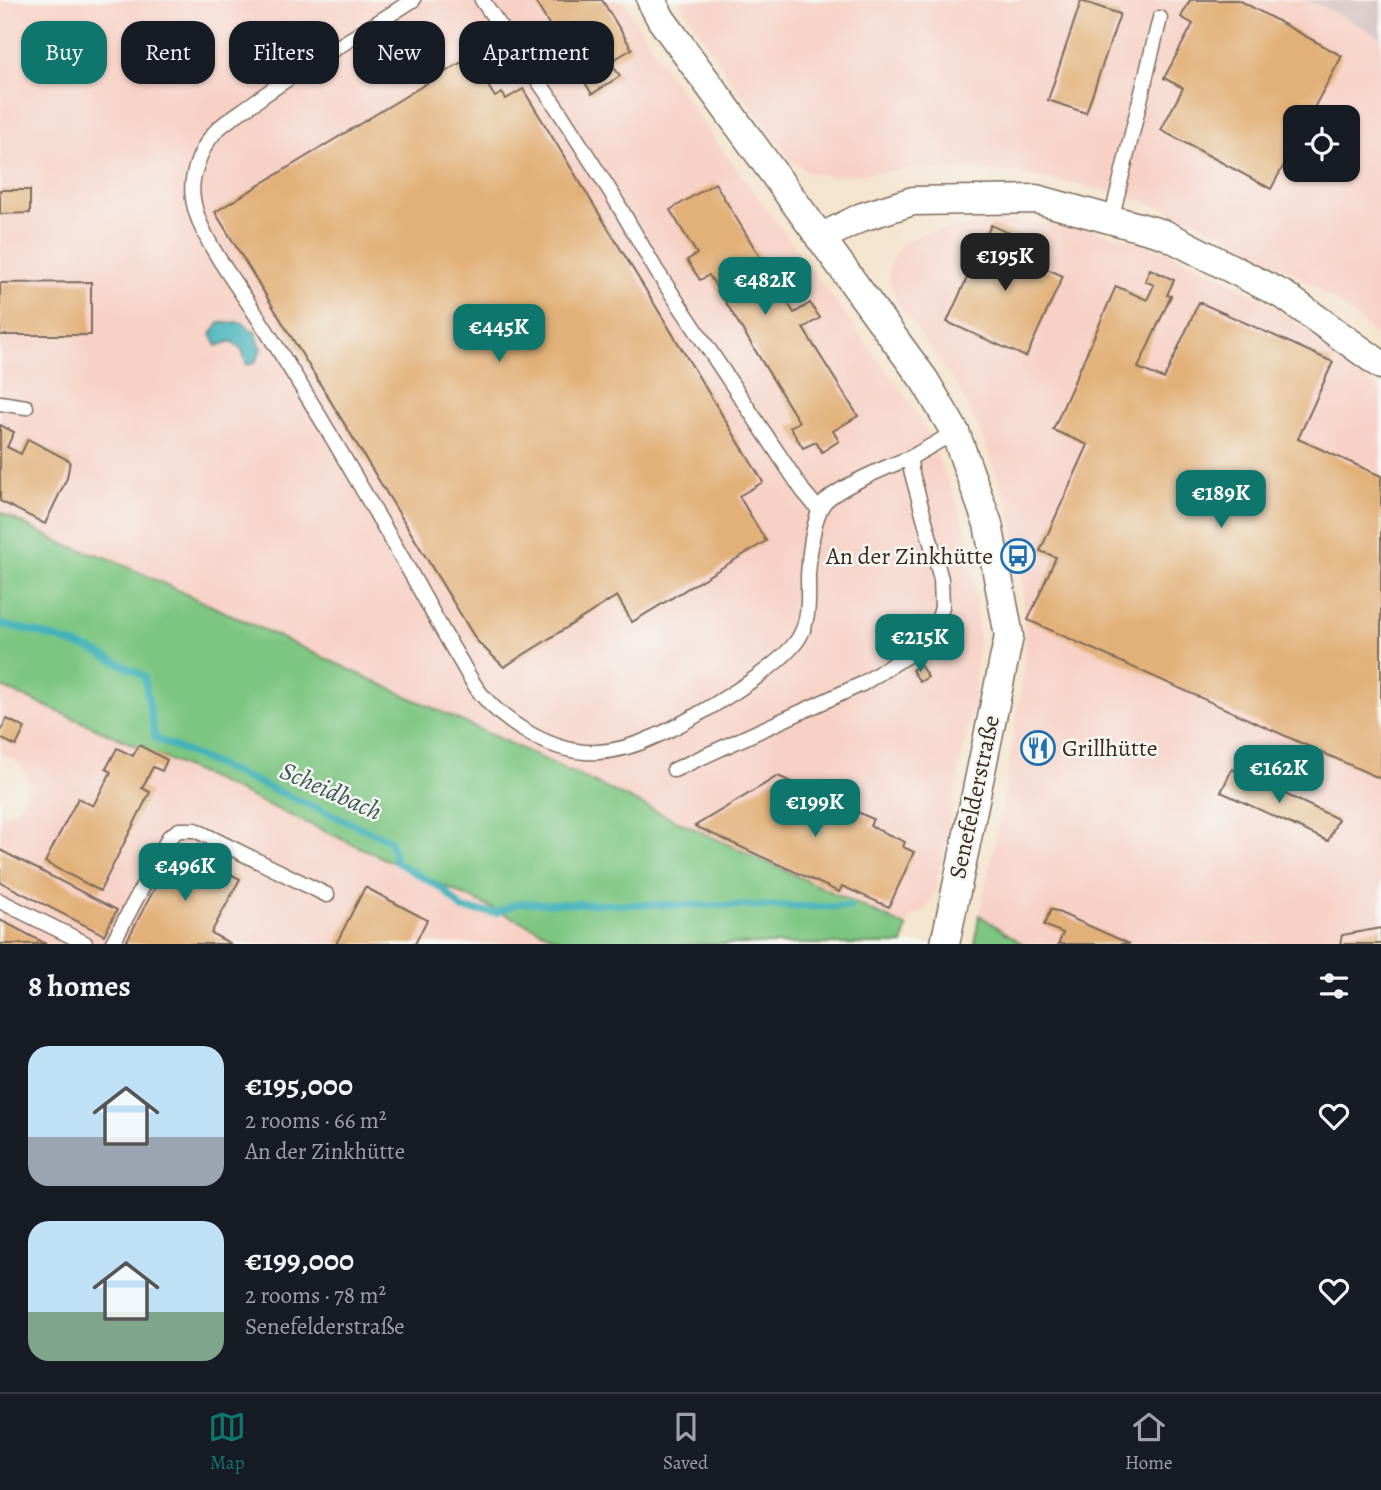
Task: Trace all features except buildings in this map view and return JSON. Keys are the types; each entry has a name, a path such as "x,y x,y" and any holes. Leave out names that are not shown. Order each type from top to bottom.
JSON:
{"street":[{"name":"Senefelderstraße","path":"651,0 661,19 925,381 955,432 988,524 1009,636 944,944"},
{"path":"820,238 862,217 913,201 1036,199 1164,234 1285,296 1381,365"}],"lane":[{"path":"413,0 294,73 219,128 199,158 192,194 204,232 290,365 446,638 480,692 505,718 544,740 575,751 599,752 632,745 681,724 783,657 800,637 807,617 809,558 820,510 832,495 910,458 955,432"},
{"path":"482,0 557,108 702,340 803,491 820,510"},
{"path":"1111,220 1160,18"},
{"path":"0,403 26,407"},
{"path":"674,770 862,684 911,653 931,636 940,617 942,589 910,458"},
{"path":"112,944 169,837 179,830 195,830 327,895"},
{"path":"0,901 85,943"}],"shaded area":[{"path":"0,0 623,0 701,121 906,397 927,432 957,502 967,535 977,602 974,699 931,901 924,911 909,920 907,927 108,558 65,545 0,512"},
{"path":"679,0 1305,0 1325,7 1381,37 1381,339 1343,307 1293,272 1218,231 1161,207 1107,191 1021,174 917,169 829,176 807,172 789,158 728,76"},
{"path":"1305,0 1381,0 1381,37 1325,7"},
{"path":"1030,222 1084,227 1159,248 1233,282 1319,338 1381,393 1381,944 1023,944 979,915 1000,819 1024,672 1023,584 1009,507 980,431 957,386 897,302 889,281 891,260 904,242 924,233 977,224"},
{"path":"0,686 194,771 570,944 0,944 0,815 10,813 19,806 26,796 28,785 26,773 20,764 11,757 0,754"}],"green space":[{"path":"0,512 65,545 108,558 907,927 903,944 570,944 194,771 0,686"},
{"path":"979,915 1023,944 975,944"}],"water":[{"path":"241,322 256,333 261,350 255,363 247,365 242,350 231,341 217,346 211,334 219,323"}],"waterway":[{"name":"Scheidbach","path":"0,624 36,632 95,651 144,676 155,738 390,840 396,862 443,889 462,909 496,913 518,903 850,907"}],"place":[{"name":"An der Zinkhütte","path":"1018,556"},
{"name":"Grillhütte","path":"1038,748"}]}
